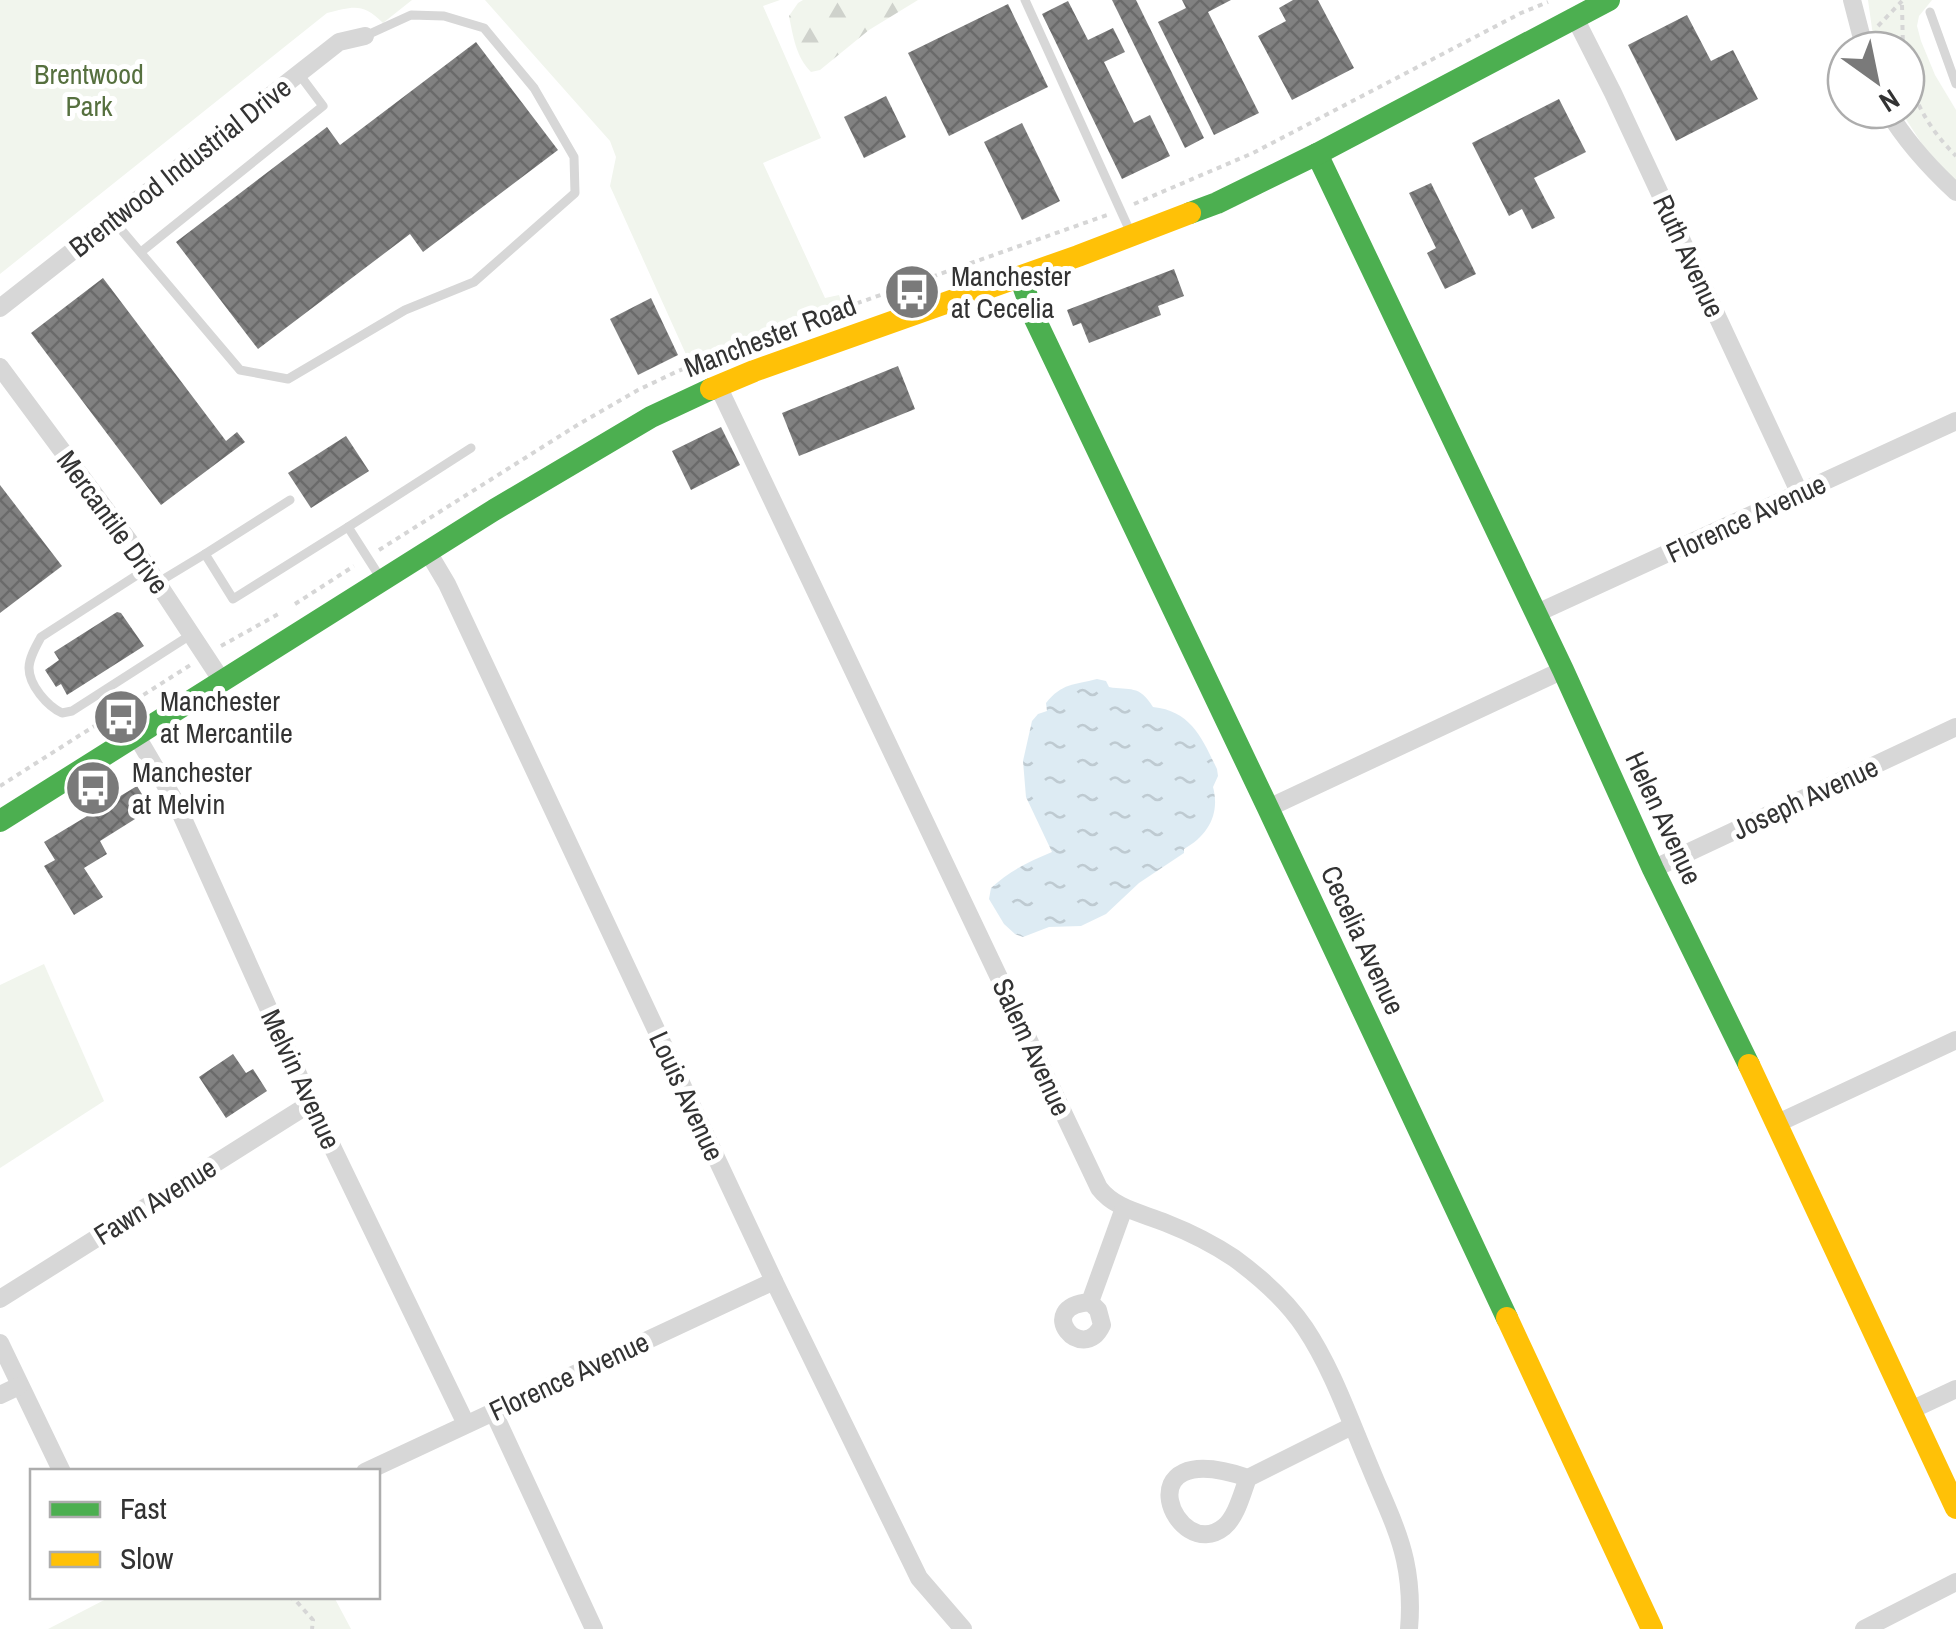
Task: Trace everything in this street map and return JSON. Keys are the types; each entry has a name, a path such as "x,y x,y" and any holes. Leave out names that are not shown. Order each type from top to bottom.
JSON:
{"street":[{"name":"Manchester Road","path":"0,821 382,580 652,417 718,386 1216,202 1317,154 1610,0"},
{"path":"1852,0 1860,30"},
{"name":"Ruth Avenue","path":"1575,18 1800,494"},
{"name":"Brentwood Industrial Drive","path":"0,308 339,42 365,36"},
{"path":"1900,130 1922,160 1956,192"},
{"name":"Helen Avenue","path":"1317,154 1563,670 1653,869 1778,1123 1956,1508"},
{"name":"Cecelia Avenue","path":"1020,277 1035,319 1652,1629"},
{"name":"Mercantile Drive","path":"0,367 153,576 222,680"},
{"name":"Salem Avenue","path":"718,386 1099,1188 1124,1208 1168,1223 1234,1259 1264,1282 1305,1328 1400,1540 1409,1586 1409,1629"},
{"name":"Florence Avenue","path":"1535,614 1956,422"},
{"name":"Louis Avenue","path":"428,552 444,576 774,1281 919,1578 964,1629"},
{"path":"1268,808 1563,670"},
{"name":"Joseph Avenue","path":"1653,869 1956,727"},
{"name":"Melvin Avenue","path":"136,735 176,803 311,1103 466,1424"},
{"path":"1778,1123 1956,1040"},
{"name":"Fawn Avenue","path":"0,1299 311,1103"},
{"path":"1090,1302 1124,1208"},
{"name":"Florence Avenue","path":"371,1469 774,1281"},
{"path":"0,1343 60,1469"},
{"path":"0,1394 19,1386"},
{"path":"1909,1412 1956,1389"},
{"path":"493,1411 594,1629"},
{"path":"1248,1478 1226,1470 1189,1468 1174,1478 1169,1491 1173,1513 1187,1530 1213,1533 1226,1526 1248,1478 1352,1426"},
{"path":"1864,1629 1956,1582"}],"lane":[{"path":"1025,0 1132,236"},
{"path":"1930,12 1956,84"},
{"path":"113,220 240,370 288,379 405,310 474,282 575,193 574,156 534,88 484,28 444,16 411,15 365,36"},
{"path":"141,252 323,106 299,74"},
{"path":"205,554 233,598 470,448"},
{"path":"192,634 72,711 62,714 52,708 32,682 29,667 41,638 153,576 205,554 290,500"},
{"path":"348,527 382,580"}],"path":[{"path":"1873,30 1903,0"},
{"path":"1901,30 1903,0"},
{"path":"1926,121 1956,156"},
{"path":"0,786 186,668"},
{"path":"293,1599 313,1620 312,1629"}],"green space":[{"name":"Brentwood Park","path":"0,0 412,0 383,23 357,8 327,13 0,274"},
{"path":"485,0 780,0 763,6 821,138 763,163 825,298 839,295 842,304 689,361 610,186 616,157 610,141"},
{"path":"803,0 918,0 869,30 820,70 811,72 799,53 789,16"},
{"path":"1868,0 1932,0 1919,16 1918,30 1872,30"},
{"path":"1926,53 1956,110 1956,181 1913,130 1926,130"},
{"path":"44,964 104,1101 0,1168 0,985"},
{"path":"106,1599 335,1599 351,1629 48,1629"}],"water":[{"path":"1097,679 1106,681 1109,687 1138,692 1153,707 1177,714 1194,728 1217,769 1213,814 1206,830 1184,853 1139,883 1106,914 1081,926 1049,927 1023,937 1004,924 989,899 991,888 1005,876 1052,852 1026,797 1023,761 1032,721 1047,711 1046,703 1057,692"}],"building":[{"path":"1112,0 1136,0 1204,138 1185,148"},
{"path":"1182,0 1231,0 1208,12 1259,113 1214,135 1158,22 1186,8"},
{"path":"1293,0 1318,0 1354,68 1292,100 1258,36 1286,21 1279,8"},
{"path":"1068,1 1088,40 1113,28 1125,52 1104,62 1134,123 1150,115 1170,156 1122,179 1042,14"},
{"path":"1008,4 1048,87 949,136 908,53"},
{"path":"1687,15 1711,61 1733,50 1758,99 1676,141 1628,45"},
{"path":"476,42 558,150 423,252 410,234 258,349 176,242 327,127 340,145"},
{"path":"886,96 906,137 864,158 844,117"},
{"path":"1559,99 1586,152 1534,178 1555,218 1532,229 1522,209 1509,216 1472,143"},
{"path":"1022,123 1060,201 1022,220 984,142"},
{"path":"1431,183 1476,274 1445,289 1427,253 1436,248 1409,193"},
{"path":"1174,269 1184,296 1158,306 1161,315 1089,343 1081,323 1073,326 1067,310"},
{"path":"103,278 226,441 237,432 245,442 161,505 31,333"},
{"path":"651,298 678,355 638,375 610,319"},
{"path":"898,366 915,409 799,456 782,413"},
{"path":"721,427 740,465 691,490 672,451"},
{"path":"346,436 369,471 311,508 288,473"},
{"path":"0,485 62,566 0,613"},
{"path":"117,612 144,646 67,695 45,670 59,660 54,652"},
{"path":"137,786 151,809 100,841 107,854 84,868 103,897 74,915 44,866 55,860 44,842"},
{"path":"233,1054 246,1073 253,1069 267,1091 226,1118 199,1077"}],"traffic: fast":[{"path":"1190,213 1317,154 1609,0"},
{"path":"1317,154 1749,1065"},
{"path":"1020,277 1035,319 1507,1318"},
{"path":"0,821 494,510 651,417 711,389"}],"traffic: slow":[{"path":"711,389 1190,213"},
{"path":"1749,1065 1956,1508"},
{"path":"1507,1318 1652,1629"}],"place":[{"name":"Manchester at Cecelia","path":"912,292"},
{"name":"Manchester at Mercantile","path":"121,717"},
{"name":"Manchester at Melvin","path":"93,788"}]}
